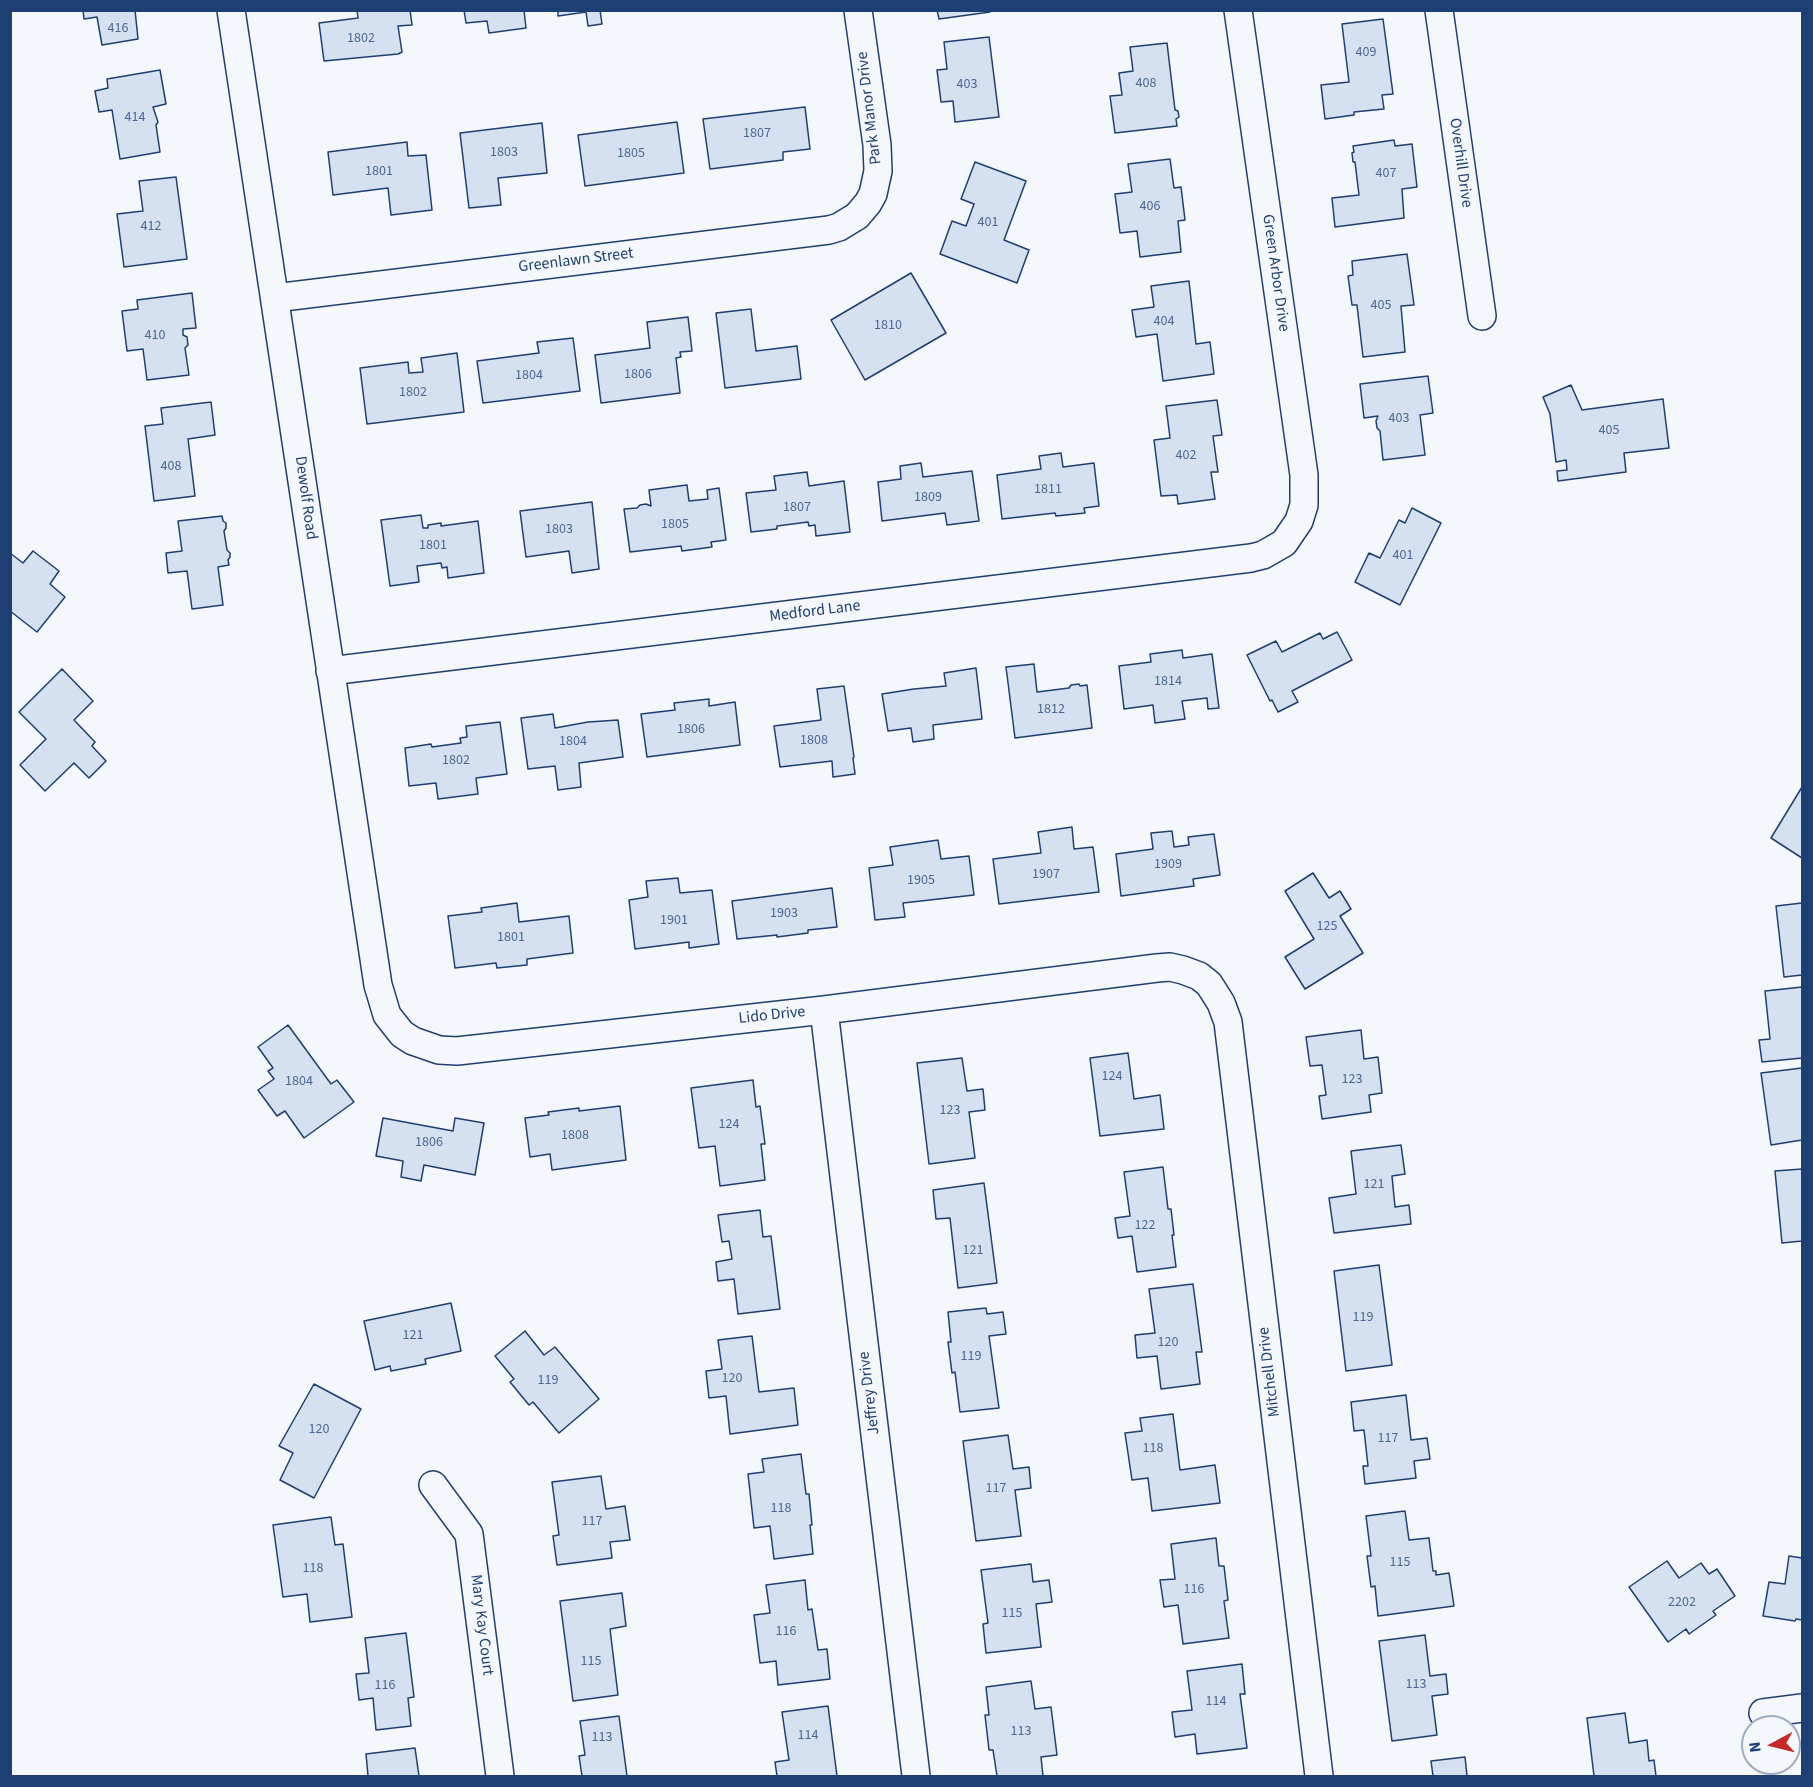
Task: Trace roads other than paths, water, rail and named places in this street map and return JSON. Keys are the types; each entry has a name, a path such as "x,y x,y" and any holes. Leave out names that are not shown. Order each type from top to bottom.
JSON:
{"street":[{"name":"Dewolf Road","path":"231,10 378,985"},
{"name":"Park Manor Drive","path":"858,10 878,159 876,182 868,203"},
{"name":"Green Arbor Drive","path":"1238,10 1304,475 1304,505 1292,533"},
{"name":"Overhill Drive","path":"1439,10 1482,316"},
{"name":"Greenlawn Street","path":"275,298 829,230 857,216 868,203"},
{"name":"Medford Lane","path":"330,671 1251,558 1274,550 1292,533"},
{"name":"Lido Drive","path":"378,985 387,1015 396,1027 413,1041 439,1050 469,1050 824,1010 1157,968 1170,967 1199,976"},
{"name":"Mitchell Drive","path":"1199,976 1209,984 1221,1002 1228,1022 1319,1776"},
{"name":"Jeffrey Drive","path":"824,1010 916,1776"},
{"name":"Mary Kay Court","path":"433,1485 469,1534 500,1776"},
{"path":"1763,1713 1803,1708"}]}
